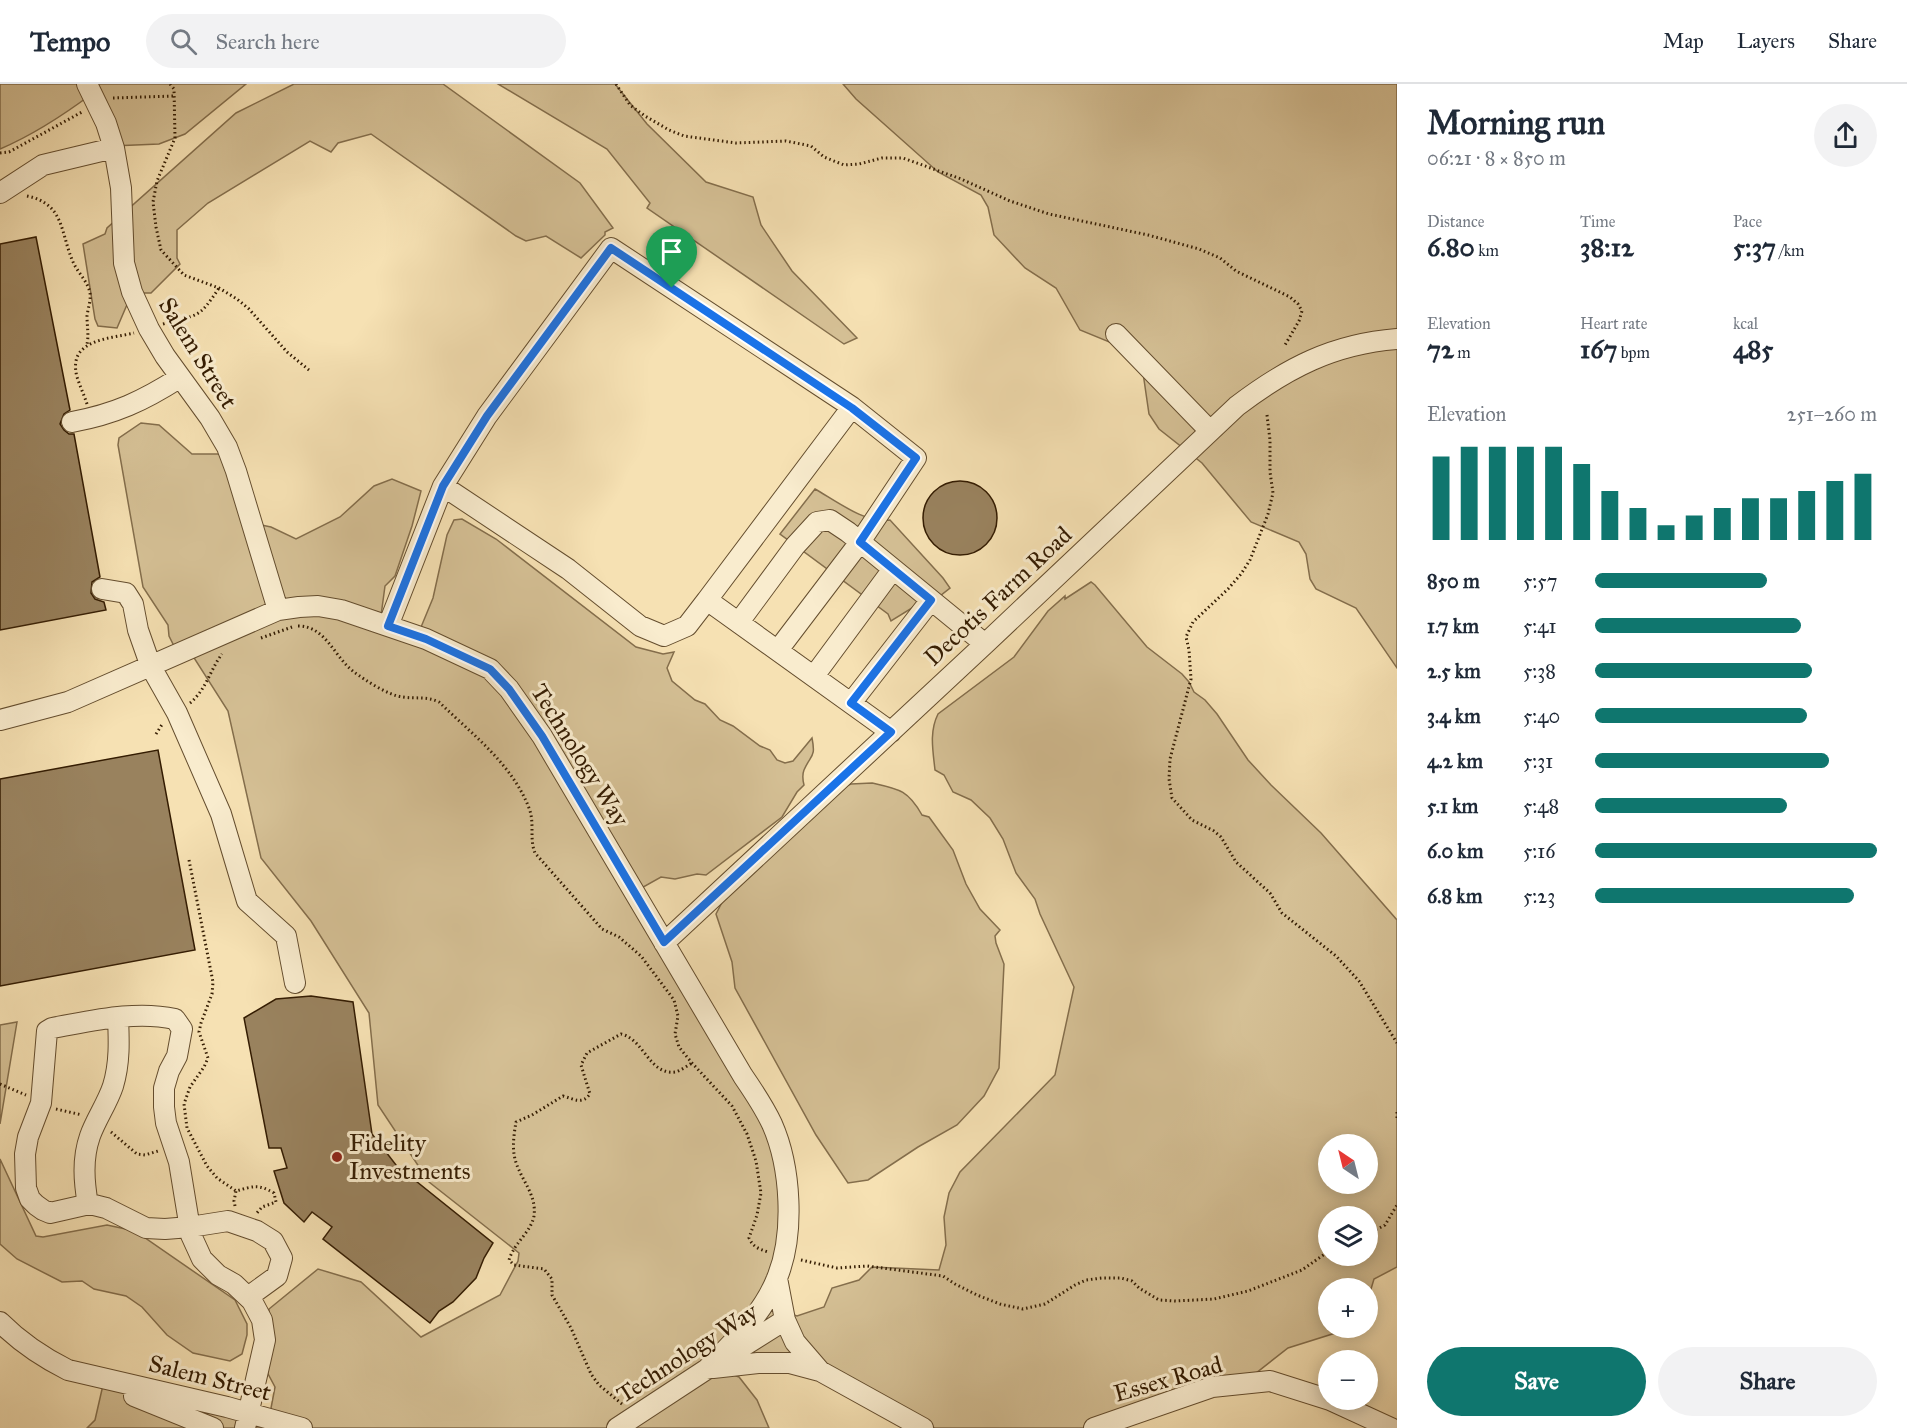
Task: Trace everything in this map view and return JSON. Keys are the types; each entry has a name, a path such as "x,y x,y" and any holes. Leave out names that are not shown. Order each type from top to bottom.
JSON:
{"street":[{"name":"Salem Street","path":"87,84 106,123 114,148 121,188 124,262 132,292 149,329 179,378 210,418 227,447 278,610"},
{"path":"0,193 43,165 114,148"},
{"path":"388,626 443,486 487,416 611,248 852,408 916,458 860,542 778,650"},
{"path":"1116,334 1210,431"},
{"name":"Decotis Farm Road","path":"664,942 1237,406 1265,385 1301,364 1333,350 1362,343 1397,339"},
{"path":"72,423 133,405 179,378"},
{"path":"443,486 568,569 640,626 664,636 687,626 852,408"},
{"path":"738,622 795,546 817,522 830,520 985,644"},
{"path":"814,676 893,569"},
{"path":"102,589 126,593 133,604 138,630 151,666 177,713 221,814 247,901 286,936 295,983"},
{"path":"707,600 891,732"},
{"path":"851,703 931,600"},
{"name":"Technology Way","path":"0,720 68,702 278,610 299,607 318,606 341,610 426,639 490,669 509,689 542,736 765,1109 773,1126 786,1180 788,1206 788,1230 777,1278"},
{"path":"88,1205 84,1179 85,1156 90,1136 113,1086 119,1061 118,1017"},
{"path":"247,1420 265,1340 262,1320 252,1301 234,1284 218,1275 202,1259 191,1235 190,1227 179,1162 166,1123 164,1107 167,1080 177,1056 182,1029 175,1019 167,1017 118,1017 52,1028 47,1031 41,1103 28,1137 25,1154 26,1188 30,1199 50,1213 88,1205 106,1208 146,1228 190,1227 228,1221 257,1231 273,1241 282,1258 277,1276 248,1297"},
{"path":"777,1278 785,1320 795,1342 820,1371"},
{"path":"707,1368 751,1321 777,1278"},
{"name":"Technology Way","path":"617,1428 707,1368 785,1320"},
{"name":"Salem Street","path":"0,1322 26,1345 46,1359 68,1370 247,1420 302,1428"},
{"path":"707,1368 758,1363 790,1363 820,1371 923,1428"},
{"name":"Salem Street","path":"105,1380 128,1393 213,1428"},
{"name":"Essex Road","path":"1094,1428 1212,1387 1270,1381 1330,1400 1391,1428"}],"path":[{"path":"170,84 174,89 175,138 157,181 153,202 161,250 184,275 219,288 237,299 249,309 287,352 309,370"},
{"path":"616,84 630,105 661,125 684,136 736,143 786,141 811,146 824,157 844,165 882,158 903,158 961,179 1010,201 1049,214 1148,235 1199,249 1220,258 1236,271 1298,303 1302,311 1299,321 1285,345"},
{"path":"21,195 42,200 58,216 73,262 88,287 89,336 87,344 80,351 76,367 92,418"},
{"path":"87,344 191,318 208,306 219,288"},
{"path":"1267,415 1273,493 1268,514 1250,560 1241,574 1193,622 1186,637 1191,679 1170,759 1169,779 1172,798 1192,820 1221,837 1236,862 1270,893 1282,913 1336,956 1359,981 1397,1044"},
{"path":"189,860 213,982 212,994 200,1032 208,1058 190,1087 184,1104 187,1128 207,1166 217,1178 236,1191"},
{"path":"622,1404 599,1385 591,1374 571,1328 552,1295 552,1279 544,1269 514,1265 509,1260 513,1249 528,1229 534,1215 532,1193 515,1161 513,1149 516,1122 563,1096 580,1102 586,1100 590,1094 581,1065 586,1053 621,1035 635,1040 653,1064 664,1071 676,1072 692,1063"},
{"path":"1397,1112 1397,1119"},
{"path":"236,1191 262,1186 274,1193 276,1202 262,1207 256,1214 246,1213"},
{"path":"236,1191 234,1201 237,1211"},
{"path":"1378,1229 1385,1226 1397,1205"}],"shaded area":[{"path":"0,84 246,84 185,134 159,144 112,146 93,93 48,124 0,149"},
{"path":"294,84 443,84 580,183 613,228 605,232 605,235 581,258 546,236 526,241 516,236 371,134 338,143 331,152 310,141 208,203 177,230 177,258 180,264 151,293 132,293 117,328 98,326 83,244 105,234 107,228 236,113"},
{"path":"498,84 615,84 647,124 706,182 753,197 761,225 792,271 857,338 844,344 647,208 650,203 607,149"},
{"path":"843,84 1397,84 1397,668 1356,608 1316,589 1310,579 1306,554 1299,542 1251,522 1202,463 1159,429 1149,414 1142,366 1134,352 1080,330 1056,288 1025,268 994,235 988,207 981,195 938,172 856,99"},
{"path":"141,423 159,425 192,454 227,454 251,523 271,527 296,539 340,517 374,486 392,479 421,491 395,576 385,586 380,623 419,632 433,598 447,535 454,520 462,519 496,539 636,647 663,654 674,652 667,668 672,681 695,700 705,704 720,720 770,750 777,760 785,763 793,761 812,738 813,753 803,772 804,785 797,792 782,817 706,875 697,874 675,879 661,877 636,891 769,1119 785,1176 776,1279 794,1315 797,1316 824,1307 832,1288 859,1280 872,1267 939,1270 946,1245 944,1217 949,1193 960,1172 1055,1075 1074,987 1035,899 1016,873 1003,839 990,818 971,800 953,792 944,775 935,770 933,735 938,714 1014,657 1048,611 1065,596 1065,599 1091,582 1147,647 1182,674 1194,692 1205,700 1217,714 1248,760 1321,833 1397,920 1397,1267 1376,1278 1318,1278 1320,1338 1288,1348 1256,1373 1091,1428 935,1428 812,1359 708,1366 739,1377 757,1400 769,1428 87,1428 95,1420 103,1385 268,1424 275,1387 266,1370 269,1309 318,1269 361,1282 421,1337 500,1295 518,1261 519,1253 429,1182 378,1105 369,1013 311,921 261,858 228,711 191,653 178,654 169,636 168,625 143,587 118,445 119,438"},
{"path":"815,489 861,515 871,519 890,520 950,588 936,599 920,603 891,621 888,614 780,534"},
{"path":"872,783 902,792 912,800 922,815 929,817 953,850 966,884 980,909 1000,930 995,936 1004,964 999,1068 984,1096 957,1125 868,1180 848,1183 816,1135 735,988 732,962 716,914 731,885 833,791 851,784"},
{"path":"17,1022 0,1124 0,1025"},
{"path":"0,1159 36,1236 43,1237 107,1225 135,1231 235,1300 247,1324 247,1335 242,1354 230,1361 193,1353 167,1335 142,1307 126,1296 94,1289 82,1281 62,1282 17,1259 0,1244"}],"building":[{"path":"36,237 70,410 64,414 60,424 69,434 74,434 100,577 92,582 91,593 95,599 104,602 106,610 0,630 0,244"},
{"path":"960,481 974,484 986,492 994,504 997,518 994,532 986,544 974,552 960,555 946,552 934,544 926,532 923,518 926,504 934,492 946,484"},
{"path":"158,750 195,950 0,986 0,779"},
{"name":"Fidelity Investments","path":"311,996 353,1002 372,1134 396,1165 493,1243 476,1278 453,1302 439,1311 430,1323 323,1239 332,1227 312,1212 304,1222 284,1203 274,1171 287,1168 281,1148 269,1148 244,1018 276,999"}],"place":[{"name":"Fidelity Investments","path":"337,1157"}],"route":[{"path":"611,248 672,288 852,408 916,458 860,542 931,600 851,703 891,732 682,928 664,942 542,736 509,689 490,669 426,639 388,626 443,486 487,416 611,248"}]}
